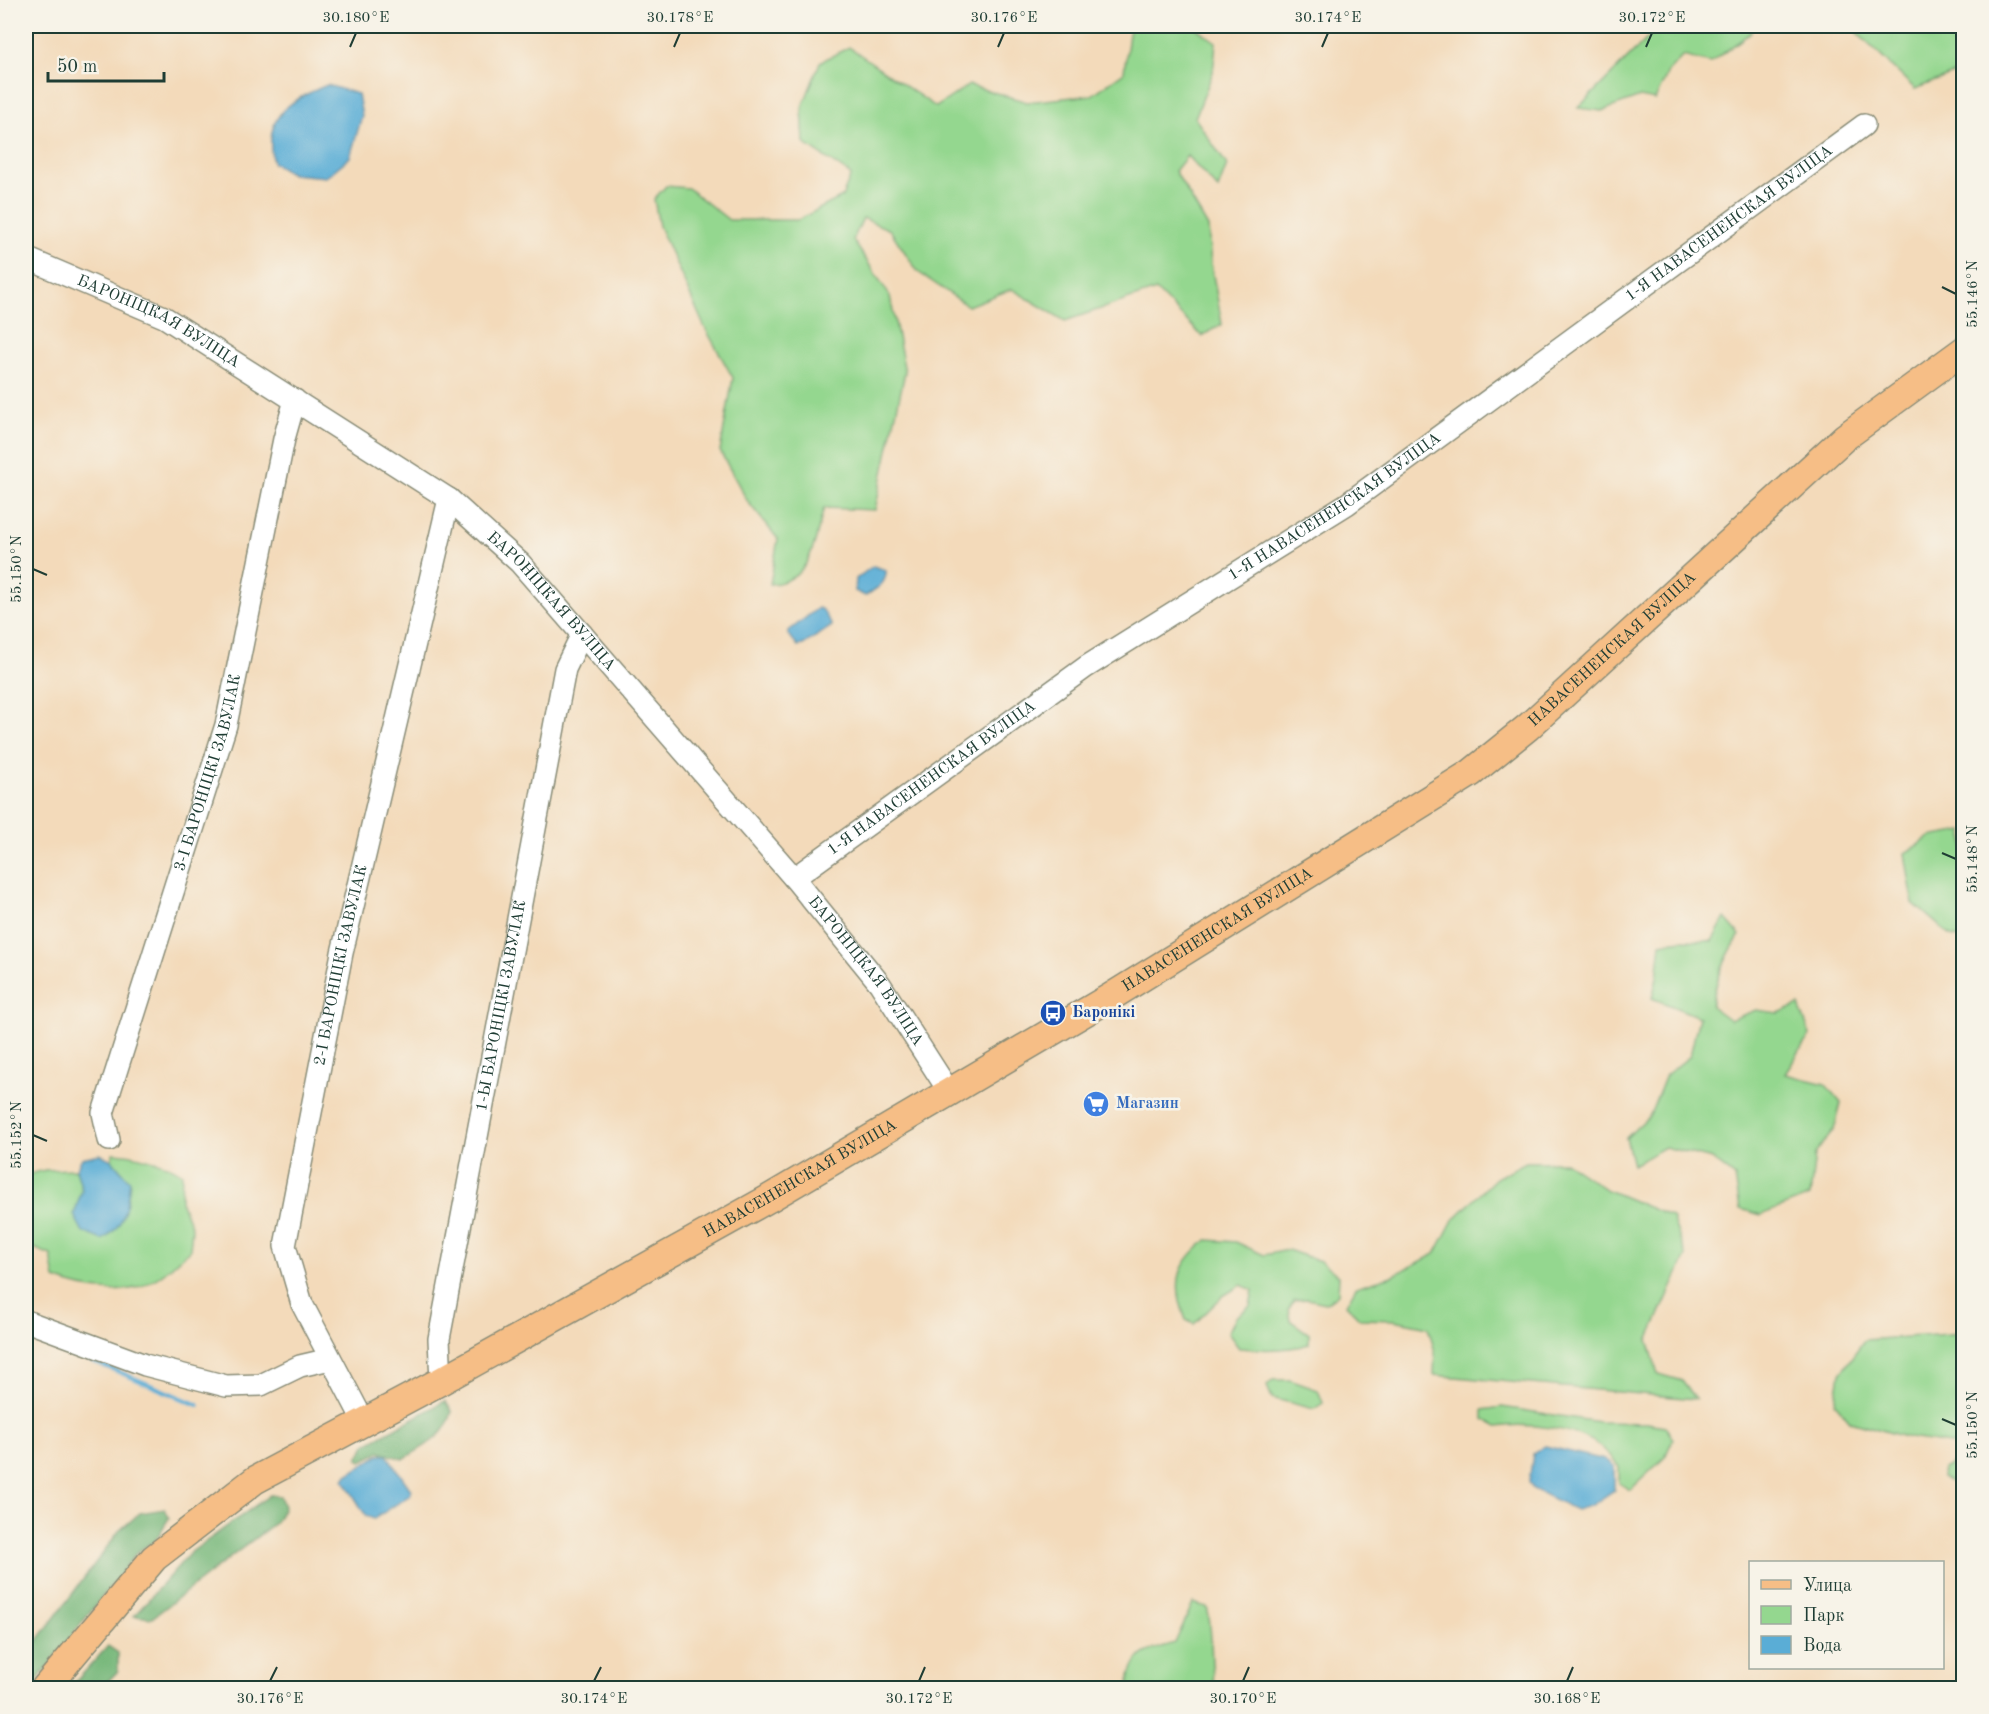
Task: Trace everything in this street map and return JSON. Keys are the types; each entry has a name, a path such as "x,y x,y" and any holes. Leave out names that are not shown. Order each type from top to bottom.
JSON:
{"main road":[{"name":"НАВАСЕНЕНСКАЯ ВУЛІЦА","path":"45,1689 154,1558 255,1480 441,1381 768,1199 950,1093 1302,880 1471,773 1528,727 1845,437 1964,350"}],"street":[{"name":"1-Я НАВАСЕНЕНСКАЯ ВУЛІЦА","path":"794,878 1086,667 1347,504 1864,125"},
{"name":"БАРОНІЦКАЯ ВУЛІЦА","path":"26,258 164,317 449,499 520,563 794,878 880,984 950,1093"},
{"name":"3-І БАРОНІЦКІ ЗАВУЛАК","path":"109,1140 103,1113 226,725 284,439 295,399"},
{"name":"2-І БАРОНІЦКІ ЗАВУЛАК","path":"364,1422 302,1304 285,1246 342,953 449,499"},
{"name":"1-Ы БАРОНІЦКІ ЗАВУЛАК","path":"441,1381 439,1339 566,669 582,634"},
{"path":"26,1321 145,1365 226,1386 261,1385 300,1366 330,1359"}],"green space":[{"path":"1130,26 1193,26 1216,42 1213,72 1195,118 1227,165 1218,189 1187,156 1175,171 1208,227 1211,264 1222,324 1202,336 1156,290 1065,321 1012,289 968,306 918,272 890,230 863,218 853,240 890,296 905,372 875,510 824,508 814,546 803,568 784,582 770,584 778,539 748,502 720,451 733,378 704,326 659,226 654,199 666,186 688,188 729,220 798,220 842,197 851,175 804,143 802,108 820,62 849,47 936,107 969,85 1027,102 1092,95 1124,72"},
{"path":"1660,26 1753,26 1750,33 1710,63 1683,56 1668,72 1655,100 1640,97 1602,111 1578,108"},
{"path":"1850,26 1963,26 1963,70 1915,89"},
{"path":"1964,831 1963,939 1951,936 1913,903 1905,853 1930,837"},
{"path":"1725,918 1740,935 1722,969 1711,1006 1730,1020 1756,1010 1778,1013 1799,1005 1810,1035 1785,1074 1825,1084 1841,1103 1834,1130 1815,1154 1810,1196 1761,1215 1740,1209 1735,1177 1712,1159 1665,1147 1633,1165 1626,1138 1650,1115 1666,1075 1690,1056 1699,1017 1652,998 1661,943 1682,940 1712,941"},
{"path":"113,1153 149,1159 182,1174 181,1201 192,1228 190,1250 154,1280 131,1289 92,1289 55,1279 51,1255 26,1245 26,1175 45,1170 76,1169 82,1190 74,1215 127,1203 130,1181 112,1160"},
{"path":"1526,1162 1565,1162 1605,1189 1672,1217 1686,1256 1648,1340 1658,1374 1682,1381 1696,1399 1434,1375 1435,1352 1428,1327 1394,1320 1360,1319 1346,1305 1356,1287 1392,1276 1435,1254 1453,1220 1496,1178"},
{"path":"1207,1240 1236,1242 1264,1255 1288,1250 1320,1261 1339,1276 1338,1294 1326,1303 1307,1299 1294,1300 1289,1309 1291,1321 1309,1334 1309,1344 1283,1349 1239,1348 1228,1333 1236,1317 1250,1306 1253,1290 1241,1285 1223,1296 1194,1324 1186,1320 1179,1296 1180,1276 1189,1258"},
{"path":"1963,1333 1963,1446 1909,1438 1850,1421 1835,1403 1840,1374 1864,1340"},
{"path":"1273,1380 1290,1380 1318,1390 1323,1403 1314,1409 1272,1398 1267,1386"},
{"path":"445,1401 452,1411 445,1427 434,1440 403,1459 379,1452 362,1461 358,1459 366,1444"},
{"path":"1502,1407 1599,1422 1646,1423 1665,1426 1673,1439 1665,1457 1630,1490 1619,1483 1619,1467 1603,1448 1590,1440 1564,1431 1536,1426 1497,1427 1483,1419 1483,1410"},
{"path":"1963,1460 1963,1487 1942,1478 1943,1469 1956,1461"},
{"path":"270,1495 280,1496 284,1507 276,1522 152,1618 134,1616 190,1553"},
{"path":"165,1509 169,1518 155,1541 138,1551 31,1688 26,1688 26,1656 119,1531 140,1513"},
{"path":"1193,1603 1207,1607 1215,1688 1128,1688 1136,1661 1148,1652 1175,1643"},
{"path":"108,1646 118,1653 118,1671 101,1688 70,1688"}],"water":[{"path":"327,85 358,94 362,116 350,157 326,177 292,174 273,163 271,147 275,122 290,105"},
{"path":"873,566 886,570 885,579 880,586 865,596 855,591 856,579"},
{"path":"818,608 823,610 832,626 798,646 788,634 790,630"},
{"path":"100,1154 112,1160 130,1181 124,1215 116,1229 102,1240 83,1232 74,1215 82,1190 76,1169 82,1158"},
{"path":"1545,1446 1605,1460 1614,1467 1614,1490 1592,1505 1576,1510 1533,1489 1529,1482 1533,1454"},
{"path":"379,1455 387,1455 411,1490 410,1495 374,1519 366,1516 344,1480 347,1475"}],"waterway":[{"path":"26,1333 198,1405"}],"place":[{"name":"Баронікі","path":"1053,1013"},
{"name":"Магазин","path":"1096,1104"}]}
